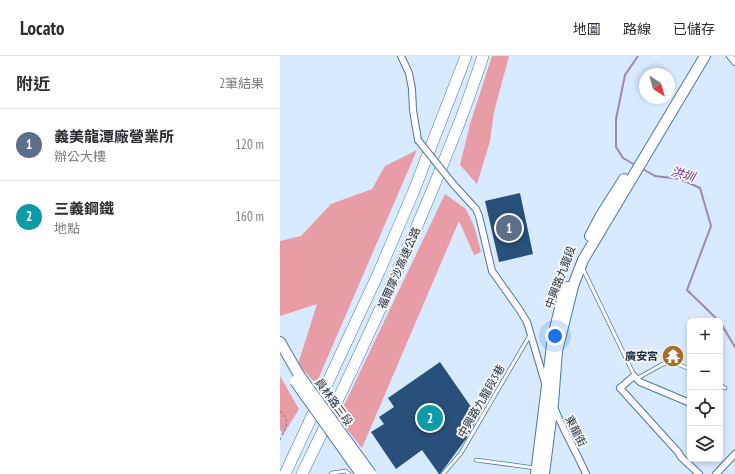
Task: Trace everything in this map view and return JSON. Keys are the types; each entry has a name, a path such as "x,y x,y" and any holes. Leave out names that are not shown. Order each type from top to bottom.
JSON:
{"highway":[{"name":"福爾摩沙高速公路","path":"285,474 398,229 433,144 466,56"},
{"name":"福爾摩沙高速公路","path":"302,474 331,415 418,226 455,135 483,56"}],"main road":[{"path":"641,157 697,56"},
{"path":"641,157 705,56"},
{"name":"中興路九龍段","path":"539,472 550,396 553,337 562,300 600,217 641,157"},
{"name":"中興路九龍段","path":"539,472 557,352 580,263"},
{"name":"員林路三段","path":"280,342 297,378 361,474"},
{"name":"員林路三段","path":"280,356 371,474"}],"street":[{"name":"東龍街","path":"401,56 409,73 418,140 454,185 476,209 492,271 527,322 560,423 586,474"},
{"path":"730,56 735,62"},
{"path":"687,402 640,382 634,376 620,388 681,457 700,474"},
{"path":"716,474 735,454"}],"lane":[{"path":"580,263 636,379 663,364 672,362 687,368"},
{"name":"中興路九龍段3巷","path":"443,474 461,454 531,334"},
{"path":"476,460 539,472"},
{"path":"331,474 346,471 349,474"}],"path":[{"path":"280,411 285,416 287,423 280,440"}],"shaded area":[{"path":"492,56 509,56 494,112 490,141 477,184 460,165 470,124"},
{"path":"417,150 316,384 298,364 317,304 280,316 280,241 301,236 331,204 372,189 385,166"},
{"path":"445,194 466,209 474,226 481,252 474,255 459,221 362,448 338,418"},
{"path":"280,376 299,409 283,435 280,429"}],"building":[{"path":"520,193 533,254 499,262 485,201"},
{"path":"440,362 478,417 466,439 440,474 422,450 396,469 371,432 384,424 379,417 394,407 388,398"}],"waterway":[{"name":"洪圳","path":"635,165 623,158 616,147 616,119 625,75 638,56"},
{"name":"洪圳","path":"641,168 655,176 680,179 700,188 711,226 687,290 716,318"},
{"name":"洪圳","path":"723,327 735,347"}],"place":[{"name":"義美龍潭廠營業所","path":"509,228"},
{"name":"廣安宮","path":"673,356"},
{"name":"三義鋼鐵","path":"430,418"}]}
